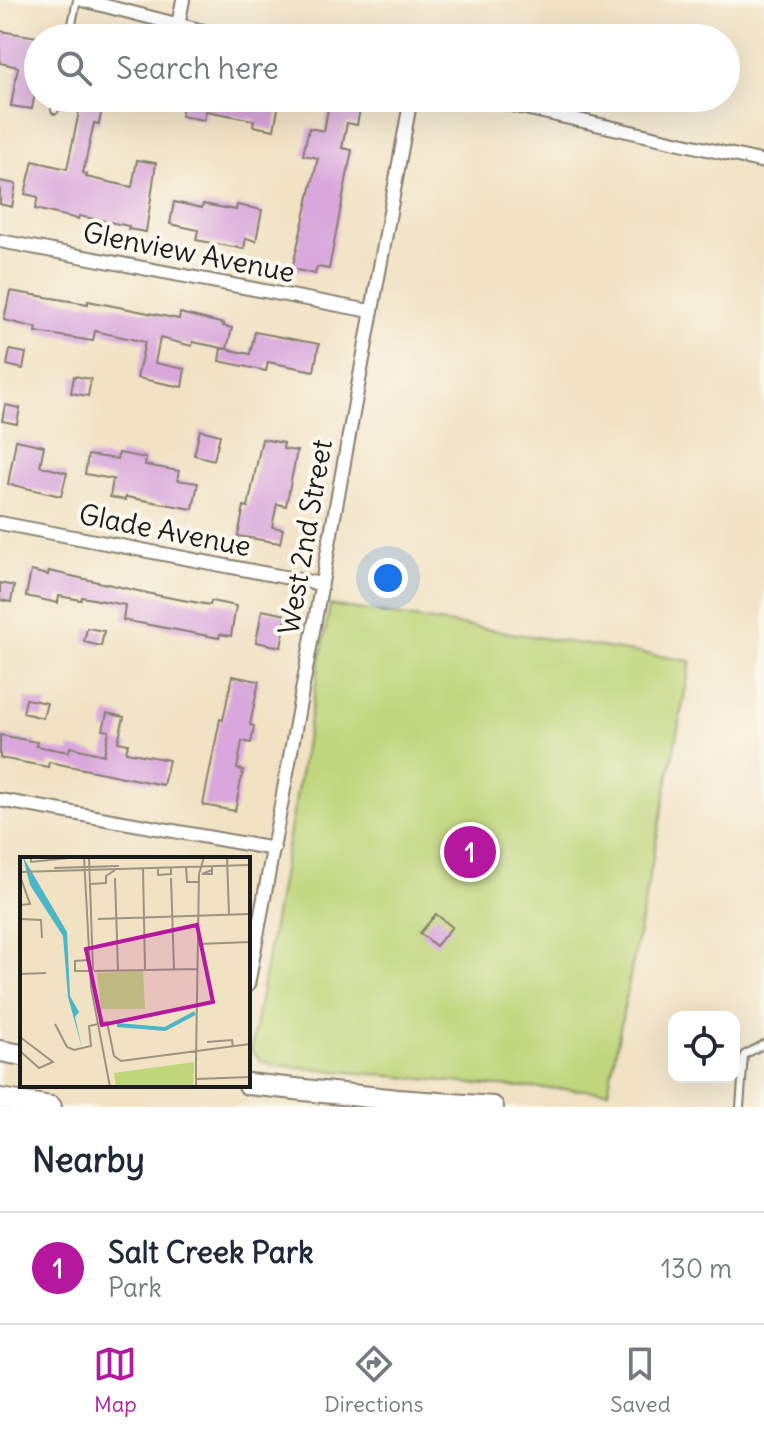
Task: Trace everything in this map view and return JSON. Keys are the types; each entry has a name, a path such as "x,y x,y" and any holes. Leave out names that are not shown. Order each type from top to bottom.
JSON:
{"highway":[{"path":"0,1051 20,1055"},
{"path":"250,1084 493,1107"},
{"path":"0,1099 51,1107"}],"street":[{"path":"79,0 174,24"},
{"path":"178,24 183,0"},
{"name":"West 2nd Street","path":"250,975 408,112"},
{"path":"543,112 764,162"},
{"name":"Glenview Avenue","path":"0,241 370,311"},
{"name":"Glade Avenue","path":"0,523 321,584"},
{"path":"0,800 274,849"}],"lane":[{"path":"73,24 79,0"},
{"path":"740,1107 744,1055 764,1044"}],"green space":[{"path":"330,605 691,661 608,1091 496,1086 275,1065 263,1062 251,1051"}],"building":[{"path":"0,31 24,35 24,108 11,106 18,67 0,63"},
{"path":"79,112 101,112 99,124 94,123 83,173 87,174 86,177 132,187 137,160 156,163 146,232 128,229 129,226 35,209 38,197 25,194 33,161 67,169"},
{"path":"182,112 206,112 204,120 181,116"},
{"path":"211,112 277,112 274,130 253,126 254,120"},
{"path":"327,112 360,112 357,125 347,123 342,148 352,150 329,269 317,267 315,274 292,269 318,158 303,155 309,128 324,131"},
{"path":"0,181 16,184 12,207 0,204"},
{"path":"174,202 202,208 203,204 236,210 237,205 262,210 256,241 246,238 244,249 196,240 198,230 170,224"},
{"path":"10,291 88,304 88,301 179,319 180,313 232,328 227,349 193,342 192,346 160,338 155,363 185,369 182,387 137,378 145,342 95,331 93,341 36,332 37,328 4,320"},
{"path":"255,332 319,344 314,371 268,362 266,371 219,361 221,348 250,354"},
{"path":"10,350 26,353 23,369 7,365"},
{"path":"74,376 91,379 88,396 71,393"},
{"path":"5,405 20,408 17,424 2,421"},
{"path":"200,430 220,435 214,460 194,455"},
{"path":"262,439 284,443 283,449 297,451 286,506 277,504 272,527 283,529 280,543 238,536 244,506 248,507"},
{"path":"16,440 44,446 40,466 67,473 61,496 8,484"},
{"path":"119,453 146,458 145,465 179,471 177,480 198,483 193,509 110,497 113,479 85,474 88,455 117,459"},
{"path":"31,571 48,575 49,571 210,605 211,601 236,606 231,636 220,634 219,638 123,620 125,605 59,596 58,603 26,596"},
{"path":"0,583 14,586 11,602 0,600"},
{"path":"262,610 287,615 281,647 256,642"},
{"path":"87,628 104,631 101,646 84,642"},
{"path":"232,676 259,681 250,725 254,726 251,743 242,741 237,769 243,770 235,811 203,805"},
{"path":"26,699 47,703 43,718 23,713"},
{"path":"107,713 124,717 118,742 128,744 126,752 169,760 163,785 49,762 48,767 0,758 0,735 37,742 36,746 69,752 70,747 104,755 109,731 103,730"},
{"path":"436,914 452,927 436,946 420,933"}],"place":[{"name":"Salt Creek Park","path":"470,852"}]}
